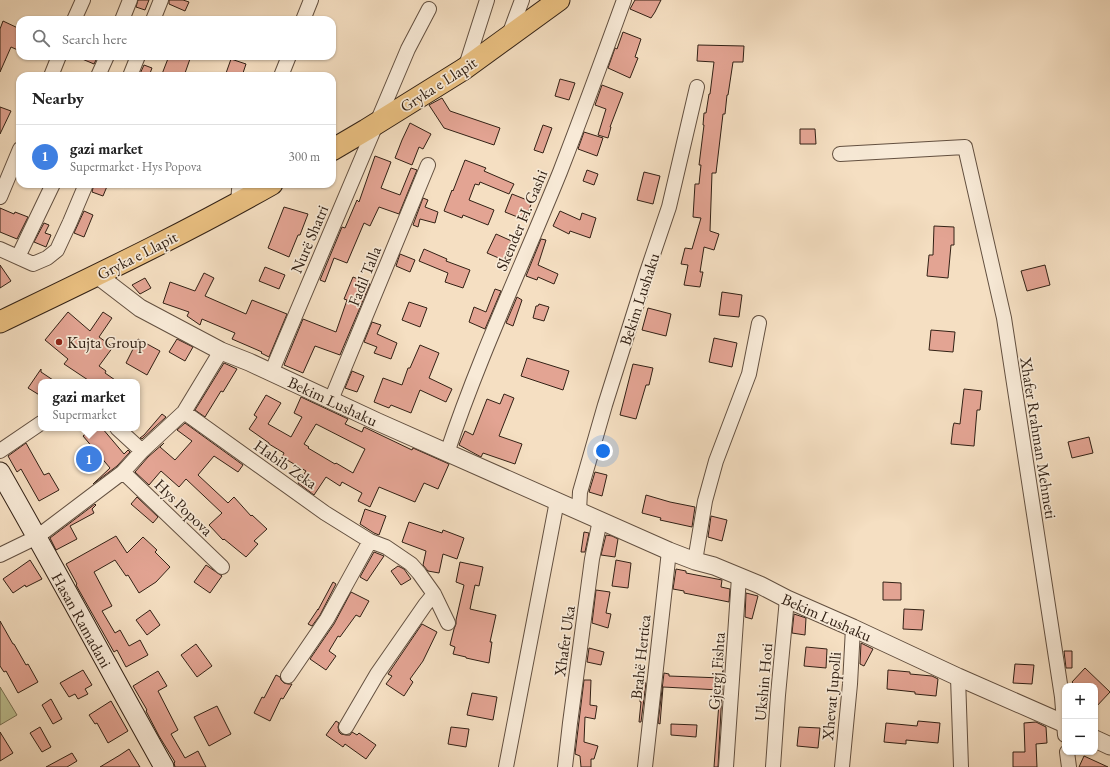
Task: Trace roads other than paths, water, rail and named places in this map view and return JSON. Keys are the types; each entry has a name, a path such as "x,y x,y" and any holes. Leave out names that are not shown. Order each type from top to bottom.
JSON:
{"main road":[{"name":"Gryka e Llapit","path":"336,148 464,69 559,0"},
{"name":"Gryka e Llapit","path":"0,322 96,275 240,194 259,188"},
{"name":"Hasan Ramadani","path":"0,472 164,767"}],"street":[{"path":"76,16 83,0"},
{"path":"124,16 130,0"},
{"path":"155,16 162,0"},
{"path":"305,16 311,0"},
{"path":"464,69 487,0"},
{"path":"509,36 522,0"},
{"name":"Skender H. Gashi","path":"447,453 490,337 562,166 594,85 624,0"},
{"name":"Gryka e Llapit","path":"371,127 426,4"},
{"path":"53,72 57,60"},
{"path":"100,72 105,60"},
{"path":"132,72 136,60"},
{"path":"283,72 287,60"},
{"name":"Bekim Lushaku","path":"579,511 580,492 605,405 669,207 698,87"},
{"name":"Nurë Shatri","path":"271,373 371,127"},
{"name":"Xhafer Rrahman Mehmeti","path":"840,154 965,148 1004,318 1064,719"},
{"path":"0,197 16,159"},
{"name":"Fadil Talla","path":"331,400 428,165"},
{"path":"18,257 51,188"},
{"path":"0,249 33,264 48,258 57,250 84,188"},
{"name":"Bekim Lushaku","path":"96,275 140,308 221,351 249,362 447,453 669,551 695,561 714,566 760,585 787,599 853,628 1062,727"},
{"path":"695,561 705,501 714,467 749,374 759,323"},
{"path":"0,555 37,537 123,472 142,451 184,412 221,351"},
{"name":"Habib Zeka","path":"184,412 325,513 370,541 386,547 411,564 434,594 448,623"},
{"path":"0,451 38,425"},
{"path":"119,431 142,451"},
{"name":"Hys Popova","path":"123,472 222,567"},
{"path":"506,767 557,501"},
{"name":"Xhafer Uka","path":"565,767 592,559 600,520"},
{"path":"288,676 327,619 370,541"},
{"name":"Brahë Hertica","path":"645,767 669,551"},
{"name":"Gjergj Fishta","path":"726,767 740,577"},
{"path":"346,727 377,674 434,594"},
{"name":"Ukshin Hoti","path":"773,767 787,599"},
{"name":"Xhevat Jupolli","path":"842,767 850,684 853,628"},
{"path":"958,677 961,767"},
{"path":"1098,740 1110,746"},
{"path":"1067,755 1069,767"}],"place":[{"name":"Kujta Group","path":"59,342"},
{"name":"gazi market","path":"89,459"}]}
